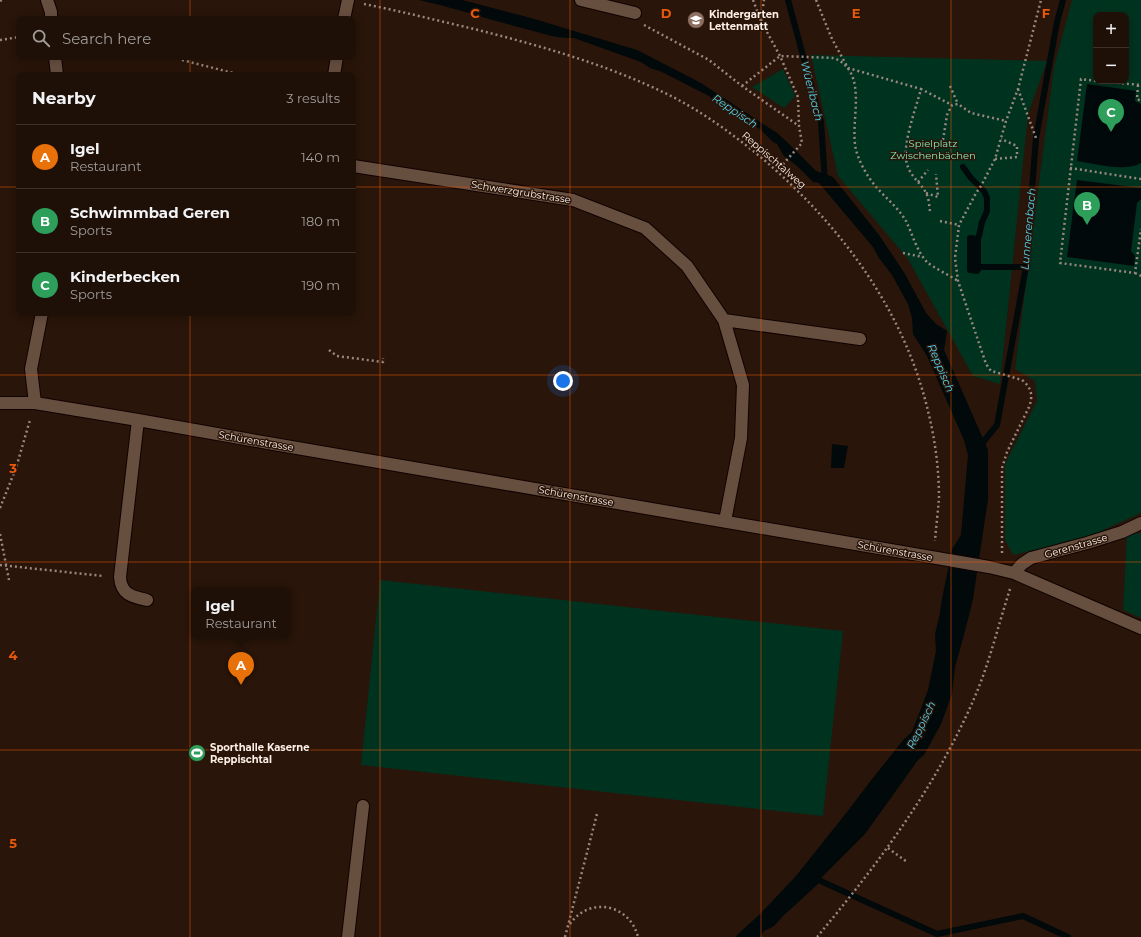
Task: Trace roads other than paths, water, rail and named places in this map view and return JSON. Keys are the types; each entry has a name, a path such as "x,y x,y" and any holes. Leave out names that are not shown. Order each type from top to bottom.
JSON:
{"street":[{"path":"47,0 51,16"},
{"path":"345,16 348,0"},
{"path":"581,0 635,13"},
{"path":"55,60 57,72"},
{"path":"334,72 336,60"},
{"name":"Schwerzgrubstrasse","path":"356,166 573,200 645,228 687,266 724,320 744,385 740,438 725,521"},
{"path":"35,403 31,369 41,316"},
{"path":"724,320 860,339"},
{"name":"Schürenstrasse","path":"0,403 35,403 138,420 989,567 1014,573 1141,628"},
{"path":"138,420 120,584 128,594 133,597 147,600"},
{"name":"Gerenstrasse","path":"1014,573 1022,564 1031,558 1122,532 1141,523"},
{"path":"348,937 363,806"}],"water":[{"name":"Reppisch","path":"419,0 462,0 531,18 637,50 701,83 777,133 816,171 833,177 879,235 905,274 926,313 936,324 947,331 944,350 988,450 988,499 973,599 955,667 952,694 941,724 924,755 918,760 865,834 823,876 817,885 774,926 764,931 760,937 735,937 760,914 796,876 904,739 912,732 928,690 936,651 935,634 952,549 961,535 968,455 964,440 927,356 913,334 912,318 908,304 892,275 879,258 873,247 819,183 813,182 797,166 784,156 777,144 760,129 715,102 709,96 662,72 650,68 641,62 574,38 562,38"},
{"path":"1087,84 1136,91 1135,101 1141,104 1141,163 1135,166 1119,167 1077,161"},
{"path":"1077,180 1141,188 1141,199 1137,203 1131,251 1135,256 1134,266 1067,257"},
{"path":"969,235 979,236 981,238 981,271 978,274 969,273 967,271 967,237"},
{"path":"832,444 848,446 844,468 831,468"}],"waterway":[{"name":"Wüeribach","path":"788,0 821,122 825,182"},
{"name":"Lunnerenbach","path":"979,447 997,425 1026,267 1036,138 1057,22 1063,0"},
{"path":"963,167 971,178 984,191 987,198 987,211 982,222 979,236"},
{"path":"981,267 1026,267"},
{"path":"814,878 937,934 1023,916 1068,937"}],"place":[{"name":"Kindergarten Lettenmatt","path":"696,20"},
{"name":"Kinderbecken","path":"1111,132"},
{"name":"Schwimmbad Geren","path":"1087,225"},
{"name":"Igel","path":"241,685"},
{"name":"Sporthalle Kaserne Reppischtal","path":"197,753"}],"park label":[{"name":"Spielplatz Zwischenbächen","path":"933,148"}]}
